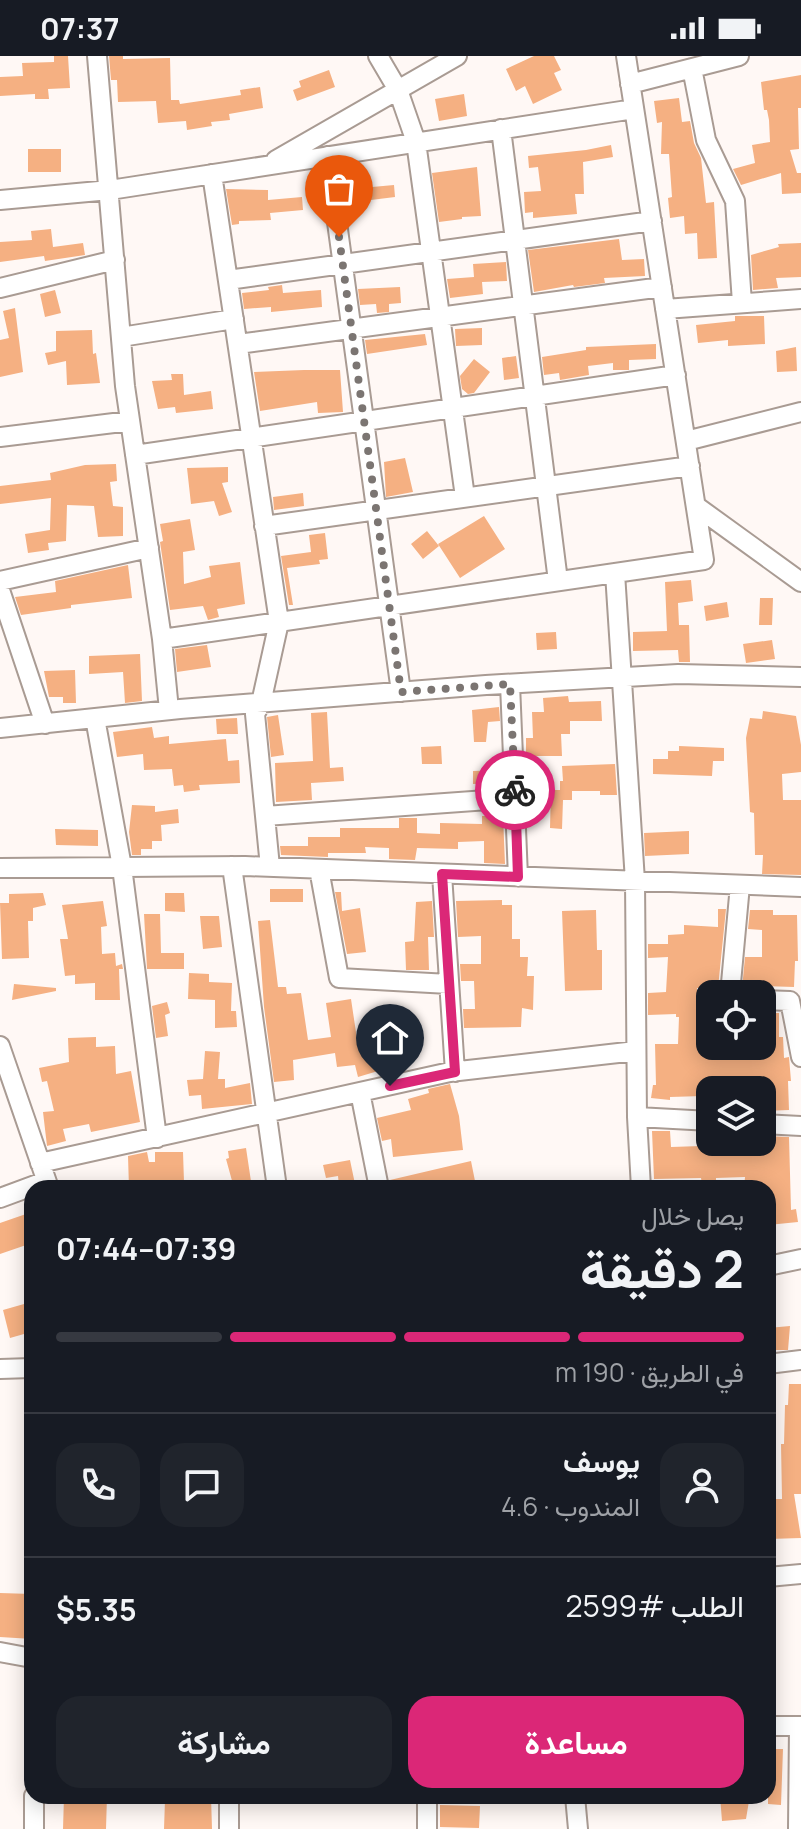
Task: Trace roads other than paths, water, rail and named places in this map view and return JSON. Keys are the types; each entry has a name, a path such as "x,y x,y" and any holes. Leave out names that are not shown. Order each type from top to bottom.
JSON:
{"street":[{"path":"97,56 130,421 162,639 169,710"},
{"path":"378,56 398,90 416,142 465,497"},
{"path":"266,166 457,56"},
{"path":"162,639 704,560 626,56"},
{"path":"630,84 739,56"},
{"path":"692,68 706,140 735,201 742,303"},
{"path":"0,200 110,190 634,109"},
{"path":"501,129 558,581"},
{"path":"328,156 401,692"},
{"path":"212,174 279,622 261,703 255,714 270,867"},
{"path":"228,280 652,221"},
{"path":"0,288 115,260"},
{"path":"238,344 662,287"},
{"path":"665,309 801,299"},
{"path":"121,337 234,319"},
{"path":"135,455 676,375"},
{"path":"686,441 801,412"},
{"path":"0,437 130,421"},
{"path":"264,526 690,466"},
{"path":"696,506 801,582"},
{"path":"0,581 149,548"},
{"path":"615,573 635,881 641,1180"},
{"path":"0,590 8,639 45,724"},
{"path":"0,728 169,710 510,684 678,674 801,677"},
{"path":"510,684 518,877"},
{"path":"95,718 122,867 157,1138"},
{"path":"265,816 515,798"},
{"path":"232,866 276,1180"},
{"path":"0,868 232,866 801,887"},
{"path":"319,869 339,978 449,984"},
{"path":"442,874 455,1072"},
{"path":"731,980 740,885"},
{"path":"776,1000 790,1001 801,1057"},
{"path":"0,1046 8,1099 45,1177 157,1138 360,1092 455,1072 636,1051"},
{"path":"360,1092 377,1180"},
{"path":"637,1117 696,1120"},
{"path":"776,1125 801,1126"},
{"path":"0,1198 24,1187"},
{"path":"776,1264 801,1259"},
{"path":"776,1363 801,1360"},
{"path":"1,1367 24,1368"},
{"path":"776,1576 801,1574"},
{"path":"0,1652 24,1656"},
{"path":"776,1726 800,1726 798,1829"},
{"path":"34,1804 34,1829"},
{"path":"229,1804 229,1829"},
{"path":"427,1804 427,1829"},
{"path":"576,1804 578,1829"}]}
